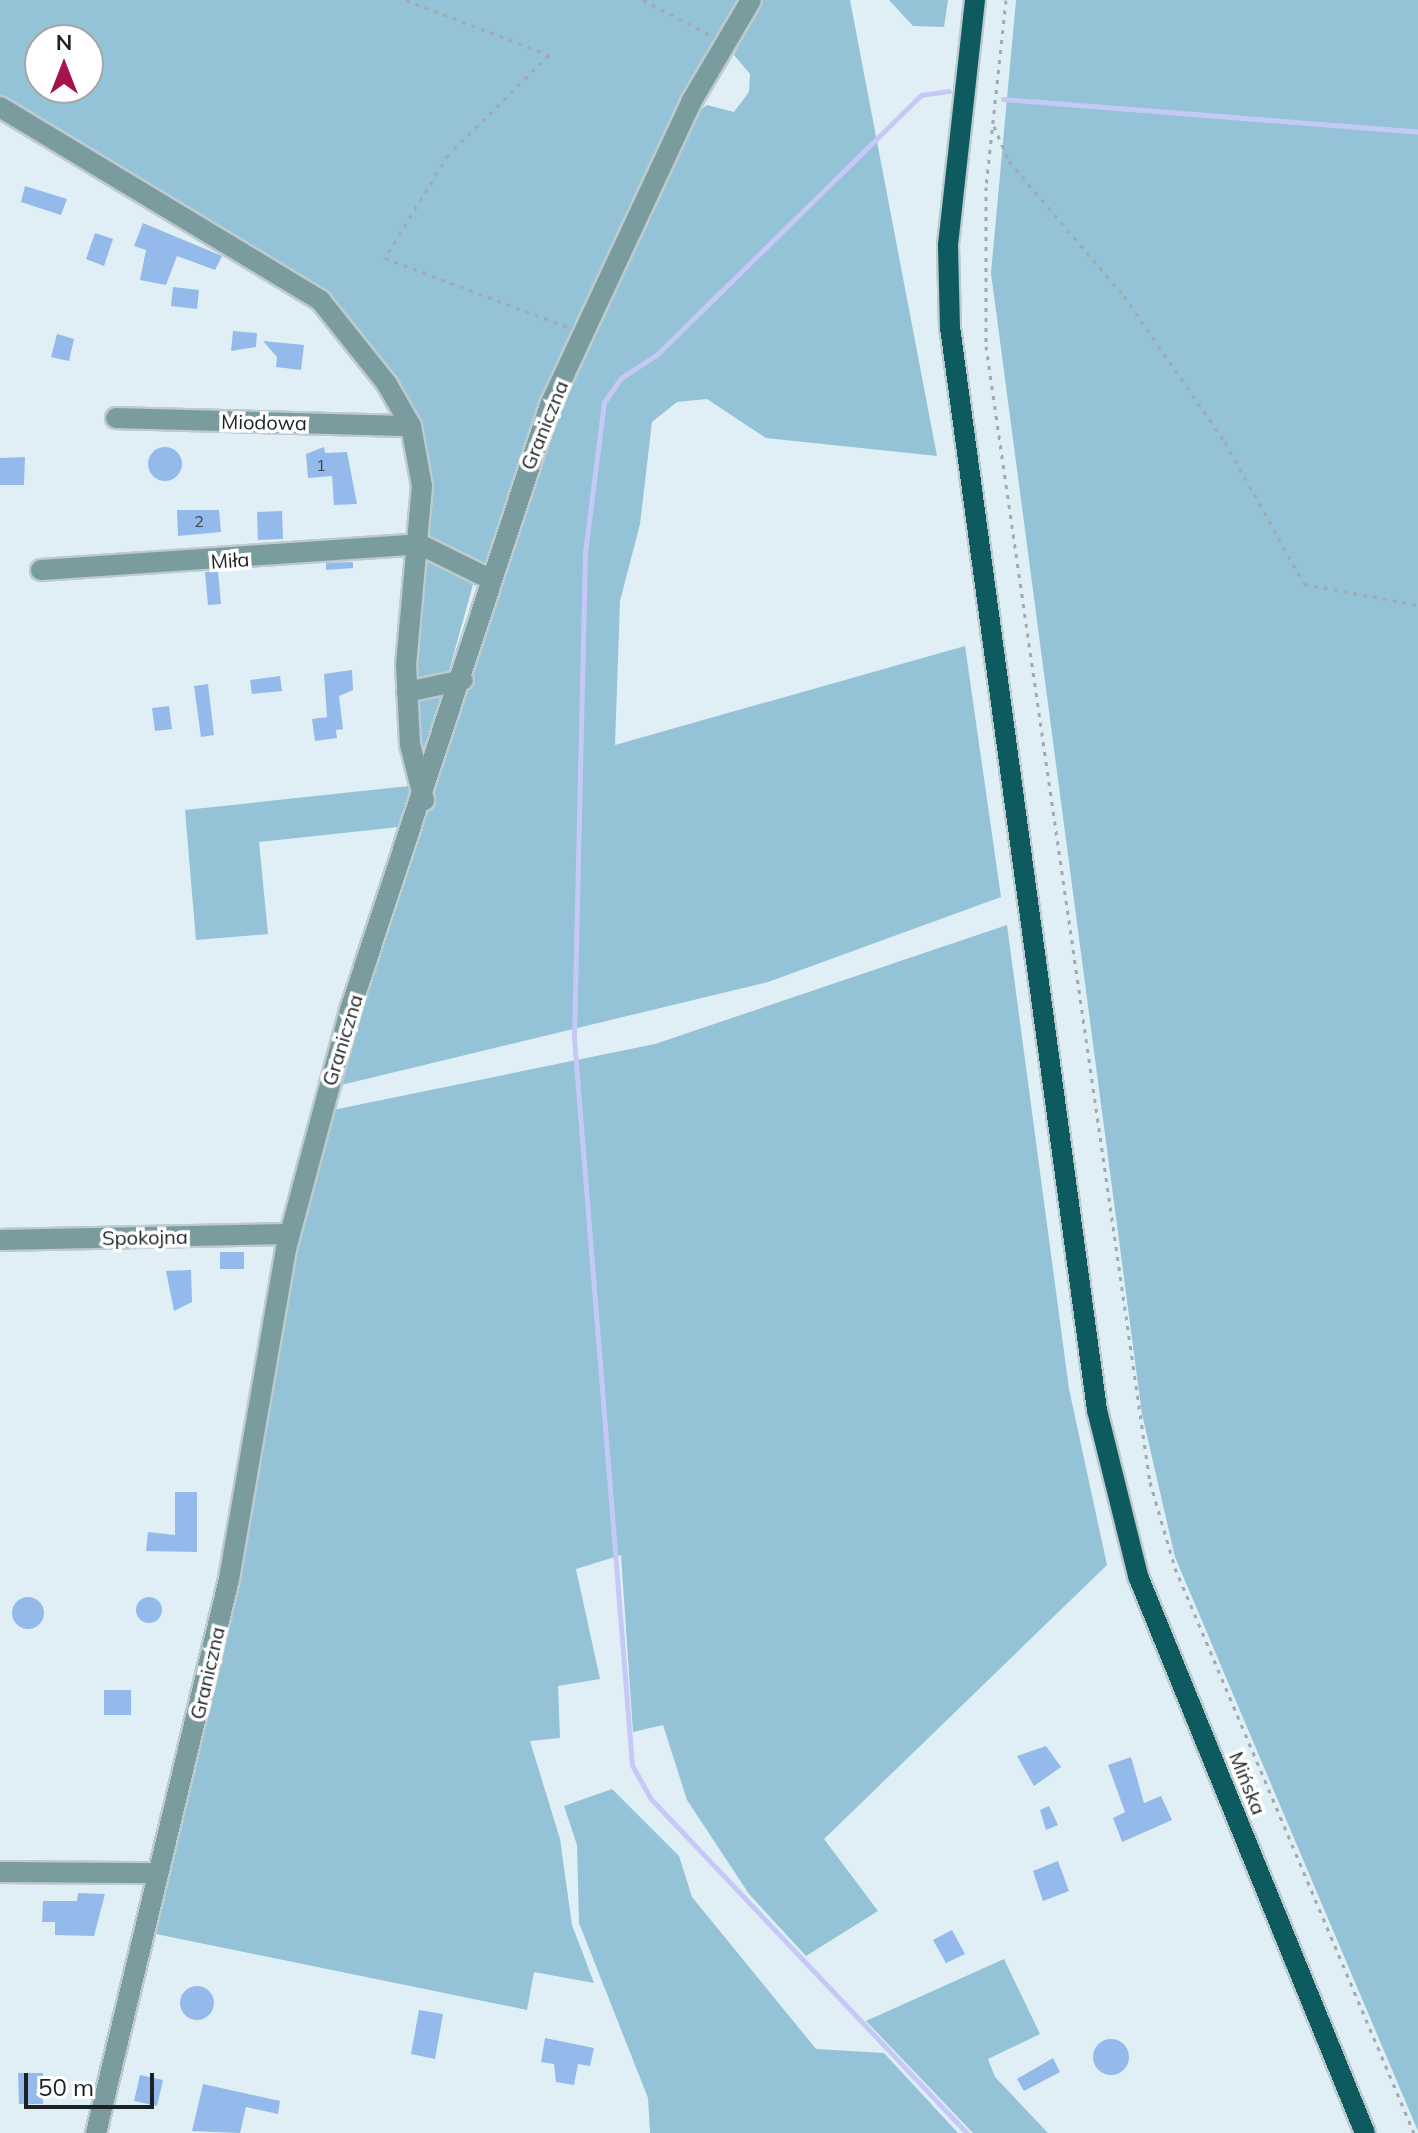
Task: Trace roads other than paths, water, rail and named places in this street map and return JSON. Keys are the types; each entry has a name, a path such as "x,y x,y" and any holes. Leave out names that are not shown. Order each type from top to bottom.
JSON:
{"main road":[{"name":"Mińska","path":"975,0 948,246 950,327 1103,1445 1138,1576 1365,2133"}],"street":[{"name":"Graniczna","path":"96,2133 229,1579 289,1234 350,1010 463,680 517,493 583,333 724,42 751,0"},
{"path":"0,107 320,300 411,426 422,486 407,692 424,800"},
{"name":"Miodowa","path":"116,418 411,426"},
{"path":"419,544 492,580"},
{"name":"Miła","path":"41,570 419,544"},
{"path":"407,692 463,680"},
{"name":"Spokojna","path":"0,1240 289,1234"},
{"path":"0,1872 157,1873"}],"waterway":[{"path":"949,91 921,95 656,355 621,378 604,402 585,553 574,1038 632,1765 651,1799 967,2133"},
{"path":"1003,99 1418,132"}]}
